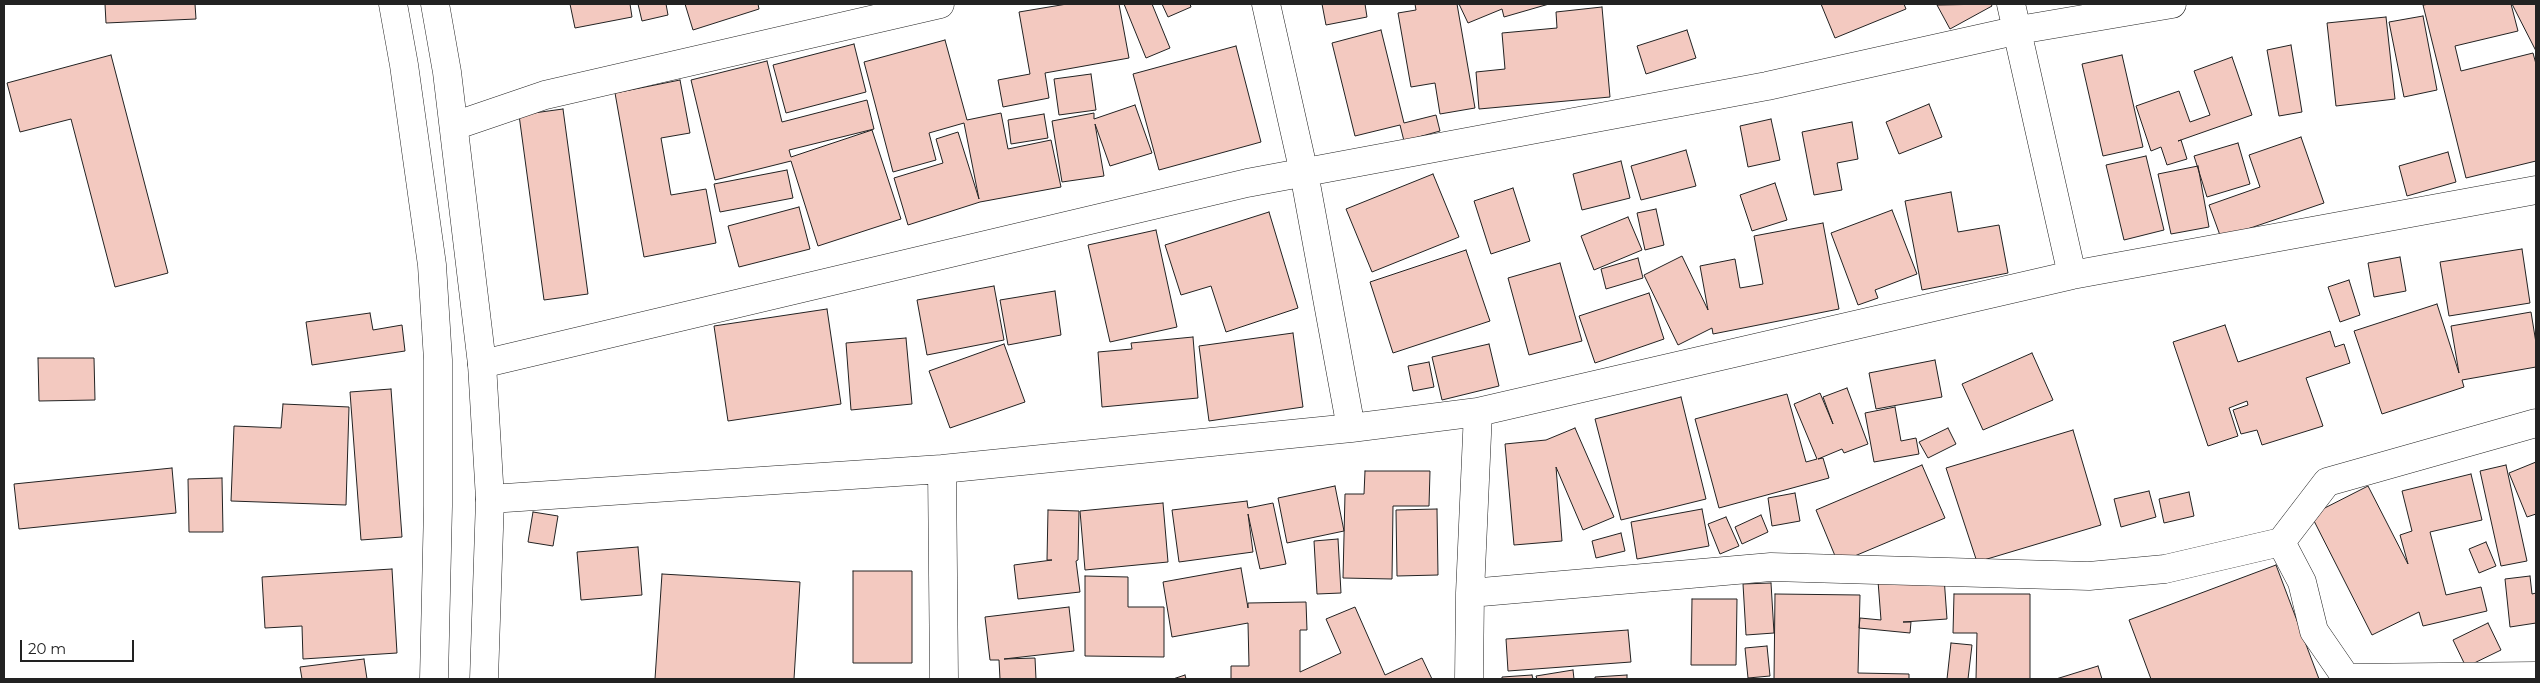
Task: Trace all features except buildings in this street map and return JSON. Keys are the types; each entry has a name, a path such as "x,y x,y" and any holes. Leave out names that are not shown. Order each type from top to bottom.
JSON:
{"street":[{"path":"393,4 404,65 432,265 438,360 438,506 434,679"},
{"path":"435,4 454,126 482,364 490,499 484,679"},
{"path":"454,126 545,96 940,4"},
{"path":"1266,4 1304,173 1351,428"},
{"path":"2011,4 2019,30 2072,275"},
{"path":"482,364 1237,186 1767,86 2019,30 2172,4"},
{"path":"490,499 942,469 1351,428 1478,412 2072,275 2536,190"},
{"path":"1469,679 1470,593 1478,412"},
{"path":"1470,593 1771,568 2089,576 2165,569 2281,542 2327,482 2536,423"},
{"path":"942,469 944,679"},
{"path":"2281,542 2302,582 2314,631 2346,679 2536,676"}]}
